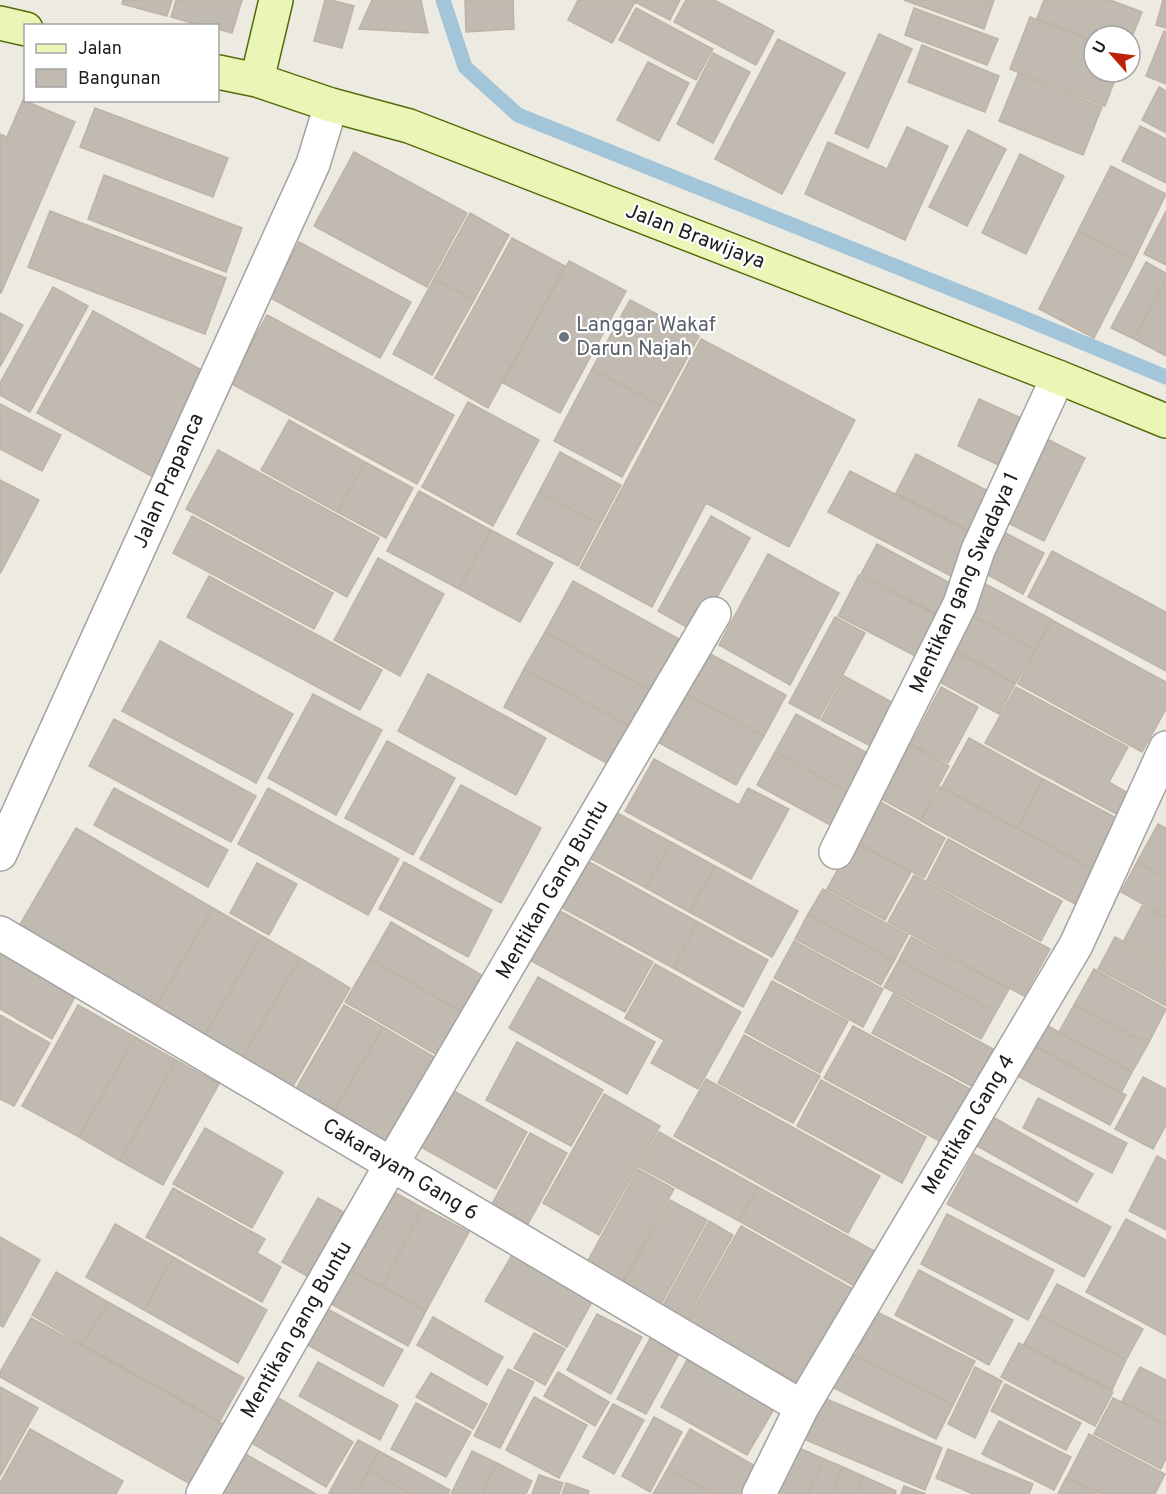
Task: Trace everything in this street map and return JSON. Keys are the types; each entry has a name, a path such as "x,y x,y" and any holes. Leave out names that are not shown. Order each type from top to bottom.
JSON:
{"main road":[{"path":"257,80 276,0"},
{"path":"0,23 24,29"},
{"name":"Jalan Brawijaya","path":"219,72 257,80 331,105 409,126 1166,421"}],"street":[{"name":"Jalan Prapanca","path":"0,854 312,164 331,105"},
{"name":"Mentikan gang Swadaya 1","path":"836,852 960,604 978,550 1058,377"},
{"name":"Mentikan Gang Buntu","path":"391,1165 714,614"},
{"name":"Mentikan Gang 4","path":"759,1494 802,1407 1076,945 1166,748"},
{"name":"Cakarayam Gang 6","path":"0,933 802,1407"},
{"name":"Mentikan gang Buntu","path":"203,1494 391,1165"}],"building":[{"path":"123,0 172,0 167,16 122,4"},
{"path":"176,0 242,0 232,33 219,29 219,24 195,24 171,17"},
{"path":"325,0 354,6 342,48 314,41"},
{"path":"372,0 421,0 428,33 359,29"},
{"path":"465,0 513,0 514,29 466,32"},
{"path":"578,0 680,0 670,20 635,2 612,43 568,20"},
{"path":"686,0 714,0 774,31 756,65 674,22"},
{"path":"904,0 994,0 984,29"},
{"path":"1044,0 1110,0 1142,12 1137,24 1082,24 1082,36 1037,18"},
{"path":"1163,0 1166,0 1166,28 1156,25"},
{"path":"636,8 713,49 696,80 619,40"},
{"path":"914,8 998,39 987,65 905,35"},
{"path":"1030,17 1082,37 1082,84 1113,84 1105,106 1010,69"},
{"path":"1164,31 1166,32 1166,84 1146,76"},
{"path":"879,34 912,49 868,148 835,133"},
{"path":"778,39 845,73 782,194 715,159"},
{"path":"922,45 999,76 985,112 908,82"},
{"path":"713,53 750,72 713,143 677,124"},
{"path":"648,62 689,83 659,141 617,120"},
{"path":"1018,74 1102,107 1083,155 999,121"},
{"path":"1159,87 1166,91 1166,133 1142,120"},
{"path":"23,100 75,122 0,293 0,134 7,137"},
{"path":"95,108 228,158 213,197 80,147"},
{"path":"1140,126 1166,139 1166,183 1122,161"},
{"path":"907,127 948,146 905,240 805,194 828,142 887,169"},
{"path":"968,130 1006,149 967,226 929,207"},
{"path":"354,152 467,213 427,287 314,226"},
{"path":"1020,154 1064,176 1026,254 982,233"},
{"path":"1111,166 1166,194 1134,260 1078,231"},
{"path":"104,175 242,228 226,272 88,219"},
{"path":"50,211 226,278 205,334 28,267"},
{"path":"1166,211 1166,265 1144,254"},
{"path":"470,213 509,235 474,300 434,279"},
{"path":"1078,231 1134,260 1094,338 1039,309"},
{"path":"512,238 565,266 488,408 435,378"},
{"path":"299,242 411,302 380,358 269,297"},
{"name":"Langgar Wakaf Darun Najah","path":"569,261 626,291 560,413 503,383"},
{"path":"1146,262 1166,273 1166,279 1134,339 1111,328"},
{"path":"434,279 474,300 432,375 393,354"},
{"path":"1166,279 1166,356 1134,339"},
{"path":"53,287 88,306 30,412 0,395 0,383"},
{"path":"630,300 699,336 661,406 592,369"},
{"path":"93,311 209,374 153,477 37,413"},
{"path":"0,313 23,325 0,367"},
{"path":"267,315 454,415 417,484 230,383"},
{"path":"701,339 855,420 789,547 706,503 652,607 580,568"},
{"path":"592,369 661,406 622,477 554,441"},
{"path":"979,399 1030,422 1007,469 958,446"},
{"path":"468,402 539,440 493,526 422,487"},
{"path":"0,404 61,435 42,471 0,449"},
{"path":"289,420 365,462 337,512 261,470"},
{"path":"1041,436 1085,458 1044,541 1000,519"},
{"path":"218,450 379,538 347,597 186,509"},
{"path":"560,452 621,485 600,524 539,492"},
{"path":"916,454 996,495 976,534 896,493"},
{"path":"365,462 413,488 386,538 337,512"},
{"path":"850,471 975,535 953,577 828,512"},
{"path":"0,480 39,500 0,574"},
{"path":"419,491 491,530 459,589 387,551"},
{"path":"539,492 600,524 578,566 517,534"},
{"path":"192,516 333,593 314,629 173,553"},
{"path":"711,516 750,538 697,633 658,611"},
{"path":"998,529 1044,553 1023,594 977,569"},
{"path":"491,530 553,563 520,622 459,589"},
{"path":"877,544 954,585 939,615 861,574"},
{"path":"1052,551 1166,612 1166,671 1028,597"},
{"path":"768,554 839,593 790,685 719,645"},
{"path":"378,558 444,594 400,676 334,640"},
{"path":"859,575 944,619 923,660 838,616"},
{"path":"209,576 382,670 360,710 187,617"},
{"path":"573,581 679,639 651,691 545,632"},
{"path":"980,581 1051,619 1035,649 964,611"},
{"path":"964,611 1035,649 1016,683 946,645"},
{"path":"835,617 865,633 819,719 789,703"},
{"path":"1052,620 1166,682 1166,709 1142,752 1018,684"},
{"path":"545,632 651,691 631,727 524,669"},
{"path":"160,641 293,714 256,783 122,711"},
{"path":"948,648 1015,684 999,714 932,678"},
{"path":"703,650 786,695 764,736 681,691"},
{"path":"524,669 631,727 610,765 504,707"},
{"path":"428,674 546,738 516,795 398,731"},
{"path":"844,676 899,706 876,749 821,720"},
{"path":"941,687 978,707 948,763 911,744"},
{"path":"1016,687 1128,747 1109,782 1131,795 1120,816 985,743"},
{"path":"681,691 764,736 736,785 654,740"},
{"path":"313,694 382,730 336,815 268,778"},
{"path":"796,714 871,755 850,793 775,752"},
{"path":"114,719 256,796 231,842 89,766"},
{"path":"969,738 1043,779 1017,828 942,787"},
{"path":"387,741 455,778 413,855 345,818"},
{"path":"903,741 949,766 920,820 874,795"},
{"path":"775,752 850,793 832,826 757,785"},
{"path":"654,759 739,805 748,788 789,809 751,879 625,811"},
{"path":"1043,779 1126,823 1100,873 1017,828"},
{"path":"461,785 541,828 501,903 420,859"},
{"path":"940,787 1096,871 1077,905 921,821"},
{"path":"114,788 228,850 208,887 94,825"},
{"path":"268,788 399,859 368,915 238,844"},
{"path":"875,799 945,838 924,878 853,840"},
{"path":"610,809 671,842 646,888 584,855"},
{"path":"1158,824 1166,828 1166,878 1137,862"},
{"path":"76,828 213,908 155,1008 18,928"},
{"path":"948,839 1062,901 1041,941 927,880"},
{"path":"671,842 715,866 689,912 646,888"},
{"path":"853,842 911,872 885,920 827,889"},
{"path":"582,858 698,922 673,968 557,905"},
{"path":"404,862 492,910 468,957 379,909"},
{"path":"1137,862 1166,878 1166,917 1121,892"},
{"path":"257,863 297,884 269,935 230,913"},
{"path":"715,866 798,911 772,957 689,912"},
{"path":"914,875 1050,949 1024,996 888,922"},
{"path":"823,889 908,935 894,961 808,914"},
{"path":"551,906 653,962 625,1012 524,957"},
{"path":"1142,906 1166,918 1166,963 1124,940"},
{"path":"213,908 262,936 204,1036 155,1008"},
{"path":"808,914 894,961 881,985 795,939"},
{"path":"391,922 490,980 469,1016 370,959"},
{"path":"698,922 768,960 743,1007 673,968"},
{"path":"262,936 300,958 242,1058 204,1036"},
{"path":"911,937 1009,989 996,1012 899,960"},
{"path":"1115,937 1166,965 1166,1006 1098,969"},
{"path":"794,941 883,989 863,1027 774,978"},
{"path":"0,950 77,993 52,1039 0,1009"},
{"path":"300,958 350,988 292,1088 242,1058"},
{"path":"370,959 469,1016 444,1059 345,1002"},
{"path":"899,960 996,1012 981,1039 884,987"},
{"path":"655,964 741,1012 698,1089 651,1063 664,1040 625,1018"},
{"path":"1094,969 1166,1009 1148,1044 1074,1005"},
{"path":"538,977 655,1042 627,1094 509,1028"},
{"path":"772,981 848,1021 820,1073 745,1032"},
{"path":"893,994 993,1049 973,1087 872,1033"},
{"path":"78,1005 135,1037 79,1137 22,1106"},
{"path":"344,1005 383,1027 332,1115 293,1094"},
{"path":"1074,1005 1148,1044 1132,1072 1059,1032"},
{"path":"0,1015 50,1043 14,1106 0,1099"},
{"path":"1046,1025 1132,1072 1121,1093 1034,1046"},
{"path":"853,1026 972,1090 943,1143 824,1078"},
{"path":"383,1027 441,1061 391,1149 332,1115"},
{"path":"744,1035 820,1076 793,1123 718,1083"},
{"path":"135,1037 176,1060 120,1161 79,1137"},
{"path":"517,1042 603,1090 571,1146 486,1100"},
{"path":"1028,1042 1126,1095 1110,1125 1012,1073"},
{"path":"176,1060 219,1084 163,1185 120,1161"},
{"path":"1143,1077 1166,1089 1166,1125 1153,1149 1115,1129"},
{"path":"706,1079 880,1176 848,1233 674,1136"},
{"path":"821,1080 926,1137 902,1183 797,1126"},
{"path":"452,1090 527,1132 496,1189 421,1147"},
{"path":"604,1094 660,1126 599,1235 543,1203"},
{"path":"1038,1098 1127,1143 1112,1173 1023,1128"},
{"path":"993,1117 1093,1174 1077,1202 977,1146"},
{"path":"205,1128 283,1172 252,1228 173,1184"},
{"path":"659,1132 758,1187 739,1221 639,1167"},
{"path":"530,1133 567,1153 528,1224 492,1204"},
{"path":"974,1154 1111,1227 1084,1277 947,1204"},
{"path":"1157,1156 1166,1161 1166,1230 1129,1211"},
{"path":"638,1169 674,1189 620,1286 585,1266"},
{"path":"385,1187 423,1208 382,1286 343,1266"},
{"path":"758,1187 878,1253 858,1288 739,1221"},
{"path":"173,1188 265,1239 257,1253 281,1267 262,1302 146,1237"},
{"path":"318,1198 351,1216 316,1281 282,1262"},
{"path":"670,1200 707,1220 659,1308 621,1287"},
{"path":"423,1208 469,1232 426,1311 382,1286"},
{"path":"947,1214 1054,1270 1028,1320 921,1264"},
{"path":"1126,1219 1166,1240 1166,1335 1086,1292"},
{"path":"709,1221 733,1235 685,1321 661,1309"},
{"path":"115,1224 173,1257 144,1310 86,1277"},
{"path":"741,1226 860,1293 807,1388 687,1321"},
{"path":"0,1237 40,1260 3,1327 0,1325"},
{"path":"512,1255 593,1300 567,1347 485,1301"},
{"path":"173,1257 267,1310 238,1363 144,1310"},
{"path":"343,1266 426,1311 408,1346 324,1300"},
{"path":"919,1270 1013,1320 989,1365 895,1315"},
{"path":"56,1272 108,1302 83,1345 32,1315"},
{"path":"1057,1284 1143,1329 1126,1360 1040,1315"},
{"path":"108,1302 244,1378 220,1421 83,1345"},
{"path":"322,1306 403,1350 383,1386 302,1342"},
{"path":"877,1312 975,1361 953,1405 855,1356"},
{"path":"597,1314 642,1337 611,1394 567,1370"},
{"path":"1040,1315 1126,1360 1112,1390 1024,1344"},
{"path":"433,1317 503,1357 487,1385 417,1345"},
{"path":"31,1318 225,1425 192,1485 0,1377 0,1372"},
{"path":"534,1333 565,1349 545,1385 514,1368"},
{"path":"652,1335 681,1350 646,1414 617,1399"},
{"path":"1019,1343 1113,1392 1095,1426 1001,1377"},
{"path":"845,1351 953,1405 936,1439 828,1385"},
{"path":"687,1360 774,1409 747,1455 661,1407"},
{"path":"318,1362 398,1405 380,1440 299,1396"},
{"path":"975,1367 1002,1381 975,1438 948,1424"},
{"path":"1140,1367 1166,1380 1166,1424 1122,1401"},
{"path":"508,1369 534,1382 500,1448 474,1436"},
{"path":"558,1372 609,1402 595,1426 544,1396"},
{"path":"431,1373 487,1404 473,1429 416,1397"},
{"path":"1005,1384 1081,1423 1066,1450 991,1411"},
{"path":"0,1387 38,1408 0,1476"},
{"path":"270,1393 353,1442 326,1487 243,1438"},
{"path":"817,1395 942,1448 925,1490 799,1437"},
{"path":"534,1397 587,1425 559,1478 506,1450"},
{"path":"1113,1398 1166,1425 1166,1458 1161,1469 1094,1434"},
{"path":"416,1403 471,1432 446,1477 391,1449"},
{"path":"613,1404 644,1420 614,1474 583,1457"},
{"path":"654,1417 682,1432 650,1492 622,1476"},
{"path":"999,1421 1071,1457 1054,1490 982,1454"},
{"path":"30,1429 123,1481 116,1494 0,1494 0,1483"},
{"path":"690,1429 757,1467 742,1494 713,1494 668,1468"},
{"path":"1089,1434 1165,1474 1155,1494 1101,1494 1067,1477"},
{"path":"358,1440 379,1451 356,1494 329,1493"},
{"path":"788,1443 824,1459 808,1494 765,1494"},
{"path":"948,1449 1033,1484 1029,1494 973,1494 936,1478"},
{"path":"379,1451 450,1490 448,1494 412,1494 368,1470"},
{"path":"472,1451 497,1463 482,1494 451,1494"},
{"path":"242,1452 316,1494 220,1494"},
{"path":"824,1459 843,1467 831,1494 808,1494"},
{"path":"497,1463 532,1481 526,1494 482,1494"},
{"path":"843,1467 863,1476 855,1494 831,1494"},
{"path":"668,1468 713,1494 653,1494"},
{"path":"368,1470 412,1494 356,1494"},
{"path":"539,1475 563,1483 559,1494 532,1494"},
{"path":"863,1476 896,1491 895,1494 855,1494"},
{"path":"1066,1478 1097,1494 1058,1494"},
{"path":"566,1483 589,1491 588,1494 562,1494"},
{"path":"904,1486 926,1494 901,1494"}],"waterway":[{"path":"443,0 465,67 518,115 1166,377"}],"place":[{"name":"Langgar Wakaf Darun Najah","path":"564,337"}]}
